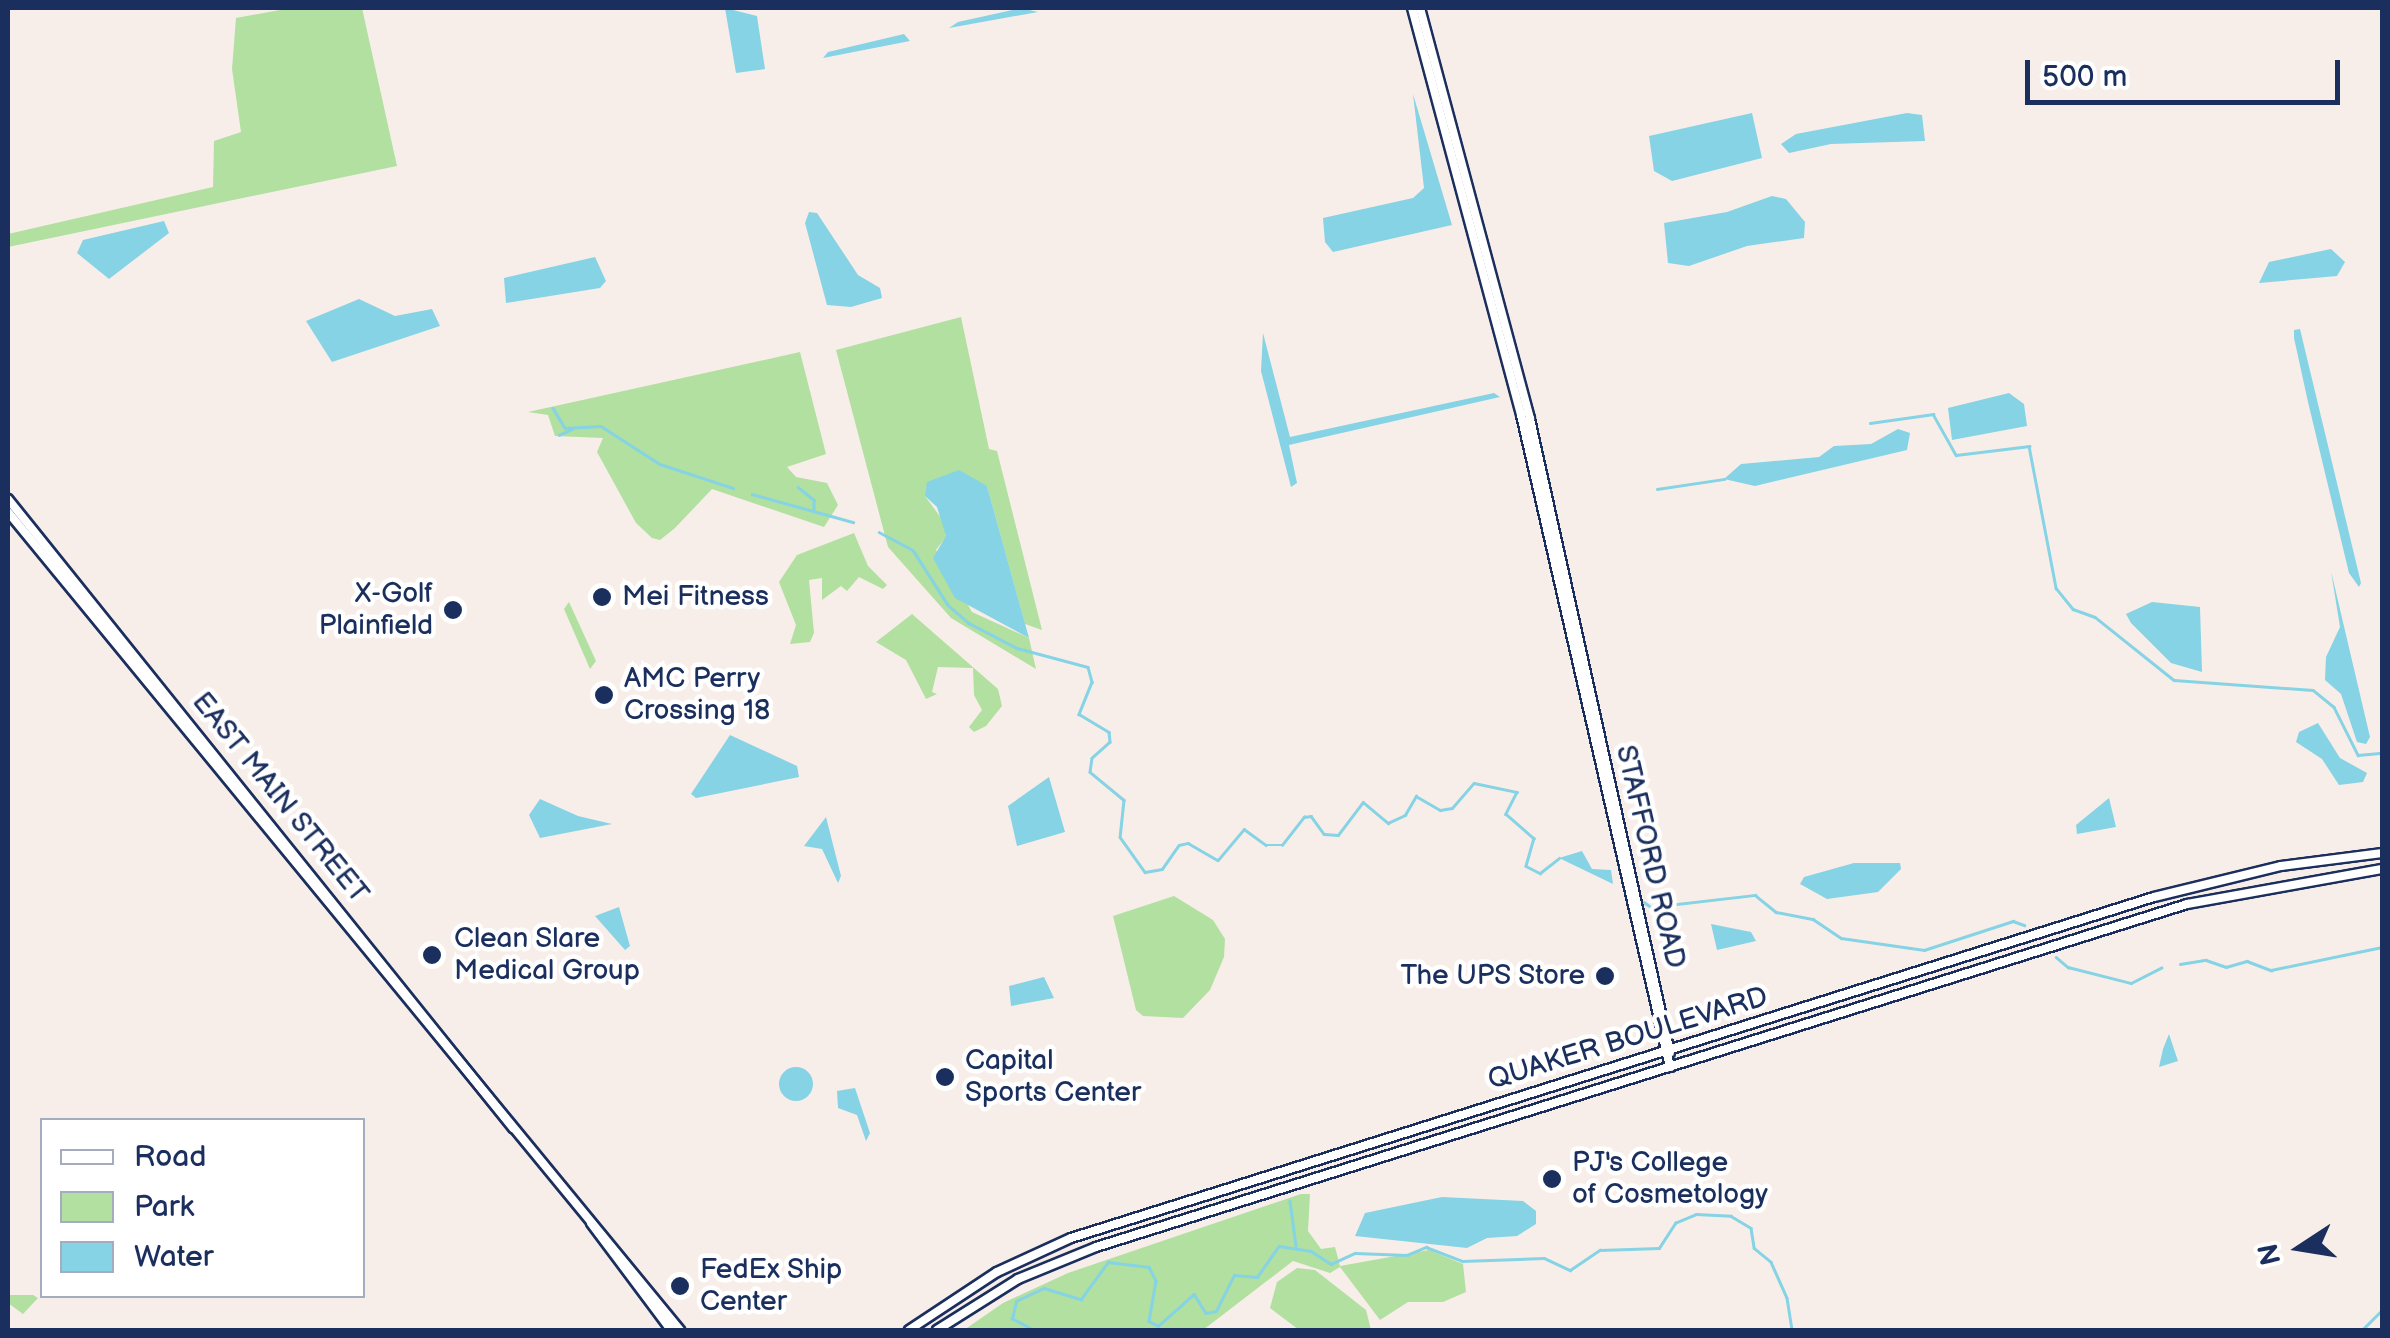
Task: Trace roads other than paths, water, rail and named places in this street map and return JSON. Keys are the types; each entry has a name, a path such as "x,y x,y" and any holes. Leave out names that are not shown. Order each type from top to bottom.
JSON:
{"main road":[{"name":"STAFFORD ROAD","path":"1412,8 1521,415 1670,1067"},
{"name":"STAFFORD ROAD","path":"1420,8 1530,418 1666,1051"},
{"name":"EAST MAIN STREET","path":"8,500 680,1330"},
{"name":"EAST MAIN STREET","path":"8,512 480,1094 513,1128"},
{"name":"QUAKER BOULEVARD","path":"910,1330 997,1272 1056,1244 2154,897 2280,866 2382,853"},
{"name":"QUAKER BOULEVARD","path":"937,1330 1003,1286 1064,1258 2197,902 2382,869"},
{"name":"EAST MAIN STREET","path":"591,1223 670,1330"}],"water":[{"path":"725,8 757,16 765,69 736,73"},
{"path":"1021,8 1038,12 949,28 958,22"},
{"path":"904,34 910,41 823,58 828,52"},
{"path":"1413,94 1452,225 1333,252 1325,242 1323,218 1413,198 1424,188"},
{"path":"1752,113 1762,158 1672,181 1654,171 1649,136"},
{"path":"1907,113 1922,115 1925,141 1831,144 1789,153 1781,144 1796,134"},
{"path":"1772,196 1786,199 1805,222 1804,238 1747,246 1689,266 1668,263 1664,223 1727,212"},
{"path":"809,212 817,213 858,275 880,288 882,298 851,307 827,305 805,223"},
{"path":"164,221 169,233 109,279 77,253 83,240"},
{"path":"2331,249 2345,262 2337,276 2259,283 2269,262"},
{"path":"595,257 606,281 600,288 506,303 504,278"},
{"path":"359,299 395,316 432,309 440,326 332,362 306,321"},
{"path":"2300,329 2359,587 2349,573 2308,402 2294,338 2294,330"},
{"path":"1263,333 1290,437 1494,393 1500,397 1289,445 1297,483 1291,487 1261,371"},
{"path":"2009,393 2024,404 2027,426 1952,440 1948,408"},
{"path":"1898,429 1910,433 1907,450 1755,486 1724,479 1741,464 1819,457 1834,446 1871,444"},
{"path":"959,470 987,486 1029,638 955,598 933,558 946,536 937,507 925,496 927,482"},
{"path":"2331,571 2370,737 2366,744 2357,742 2341,694 2325,680 2326,657 2340,627"},
{"path":"2152,602 2200,607 2202,672 2171,663 2131,623 2126,614"},
{"path":"2318,723 2340,758 2367,773 2363,782 2339,785 2322,759 2296,742 2299,732"},
{"path":"730,735 797,766 799,777 696,798 691,794"},
{"path":"1049,777 1065,832 1017,846 1008,806"},
{"path":"2109,798 2116,827 2077,834 2076,825"},
{"path":"540,799 578,816 612,824 540,838 529,815"},
{"path":"826,817 841,876 838,883 822,849 804,846"},
{"path":"1582,851 1592,869 1611,870 1613,884 1559,858"},
{"path":"1854,863 1900,863 1901,869 1878,892 1827,899 1800,884 1804,877"},
{"path":"619,907 630,946 625,950 595,916"},
{"path":"1711,924 1751,932 1756,941 1717,950"},
{"path":"1044,977 1054,998 1011,1006 1009,986"},
{"path":"2169,1034 2178,1061 2159,1067 2163,1049"},
{"path":"796,1067 808,1072 813,1084 808,1096 796,1101 784,1096 779,1084 784,1072"},
{"path":"855,1088 870,1133 866,1141 857,1115 838,1108 837,1091"},
{"path":"1442,1197 1523,1201 1536,1211 1536,1224 1517,1236 1487,1238 1467,1248 1355,1236 1365,1213"}],"waterway":[{"path":"553,408 565,428 601,426 660,464 733,488"},
{"path":"1870,423 1933,414 1956,455 2029,446 2056,588 2073,609 2095,617 2174,680 2313,690 2334,707 2358,755 2382,753"},
{"path":"559,435 572,429"},
{"path":"1657,489 1724,479"},
{"path":"798,487 814,500 814,511"},
{"path":"752,494 853,522"},
{"path":"879,532 913,550 948,605 969,623 1017,648 1088,667 1092,682 1079,714 1109,732 1110,742 1092,758 1090,772 1124,800 1120,837 1145,872 1162,869 1179,845 1188,843 1218,860 1244,829 1266,845 1282,845 1304,817 1311,816 1324,834 1338,835 1363,802 1388,823 1405,815 1416,796 1440,810 1452,808 1474,783 1517,792 1506,814 1534,838 1526,866 1540,873 1559,858"},
{"path":"1644,902 1651,907 1755,895 1776,912 1813,919 1841,938 1924,950 2013,921 2024,925"},
{"path":"2180,964 2206,960 2226,967 2247,961 2271,970 2382,947"},
{"path":"2056,957 2068,967 2131,983 2161,968"},
{"path":"1290,1201 1296,1246"},
{"path":"1033,1330 1012,1319 1016,1301 1044,1288 1081,1299 1108,1262 1149,1267 1156,1281 1149,1321 1158,1326 1194,1294 1206,1313 1216,1311 1234,1275 1257,1277 1279,1246 1311,1251 1331,1264 1355,1253 1407,1255 1426,1247 1462,1261 1544,1258 1570,1270 1600,1250 1659,1248 1675,1223 1696,1214 1731,1216 1751,1228 1754,1248 1771,1262 1787,1298 1792,1330"},
{"path":"2362,1330 2382,1310"}],"place":[{"name":"Mei Fitness","path":"602,597"},
{"name":"X-Golf Plainfield","path":"453,610"},
{"name":"AMC Perry Crossing 18","path":"604,695"},
{"name":"Clean Slare Medical Group","path":"432,955"},
{"name":"The UPS Store","path":"1605,976"},
{"name":"Capital Sports Center","path":"945,1077"},
{"name":"PJ's College of Cosmetology","path":"1552,1179"},
{"name":"FedEx Ship Center","path":"680,1286"}]}
